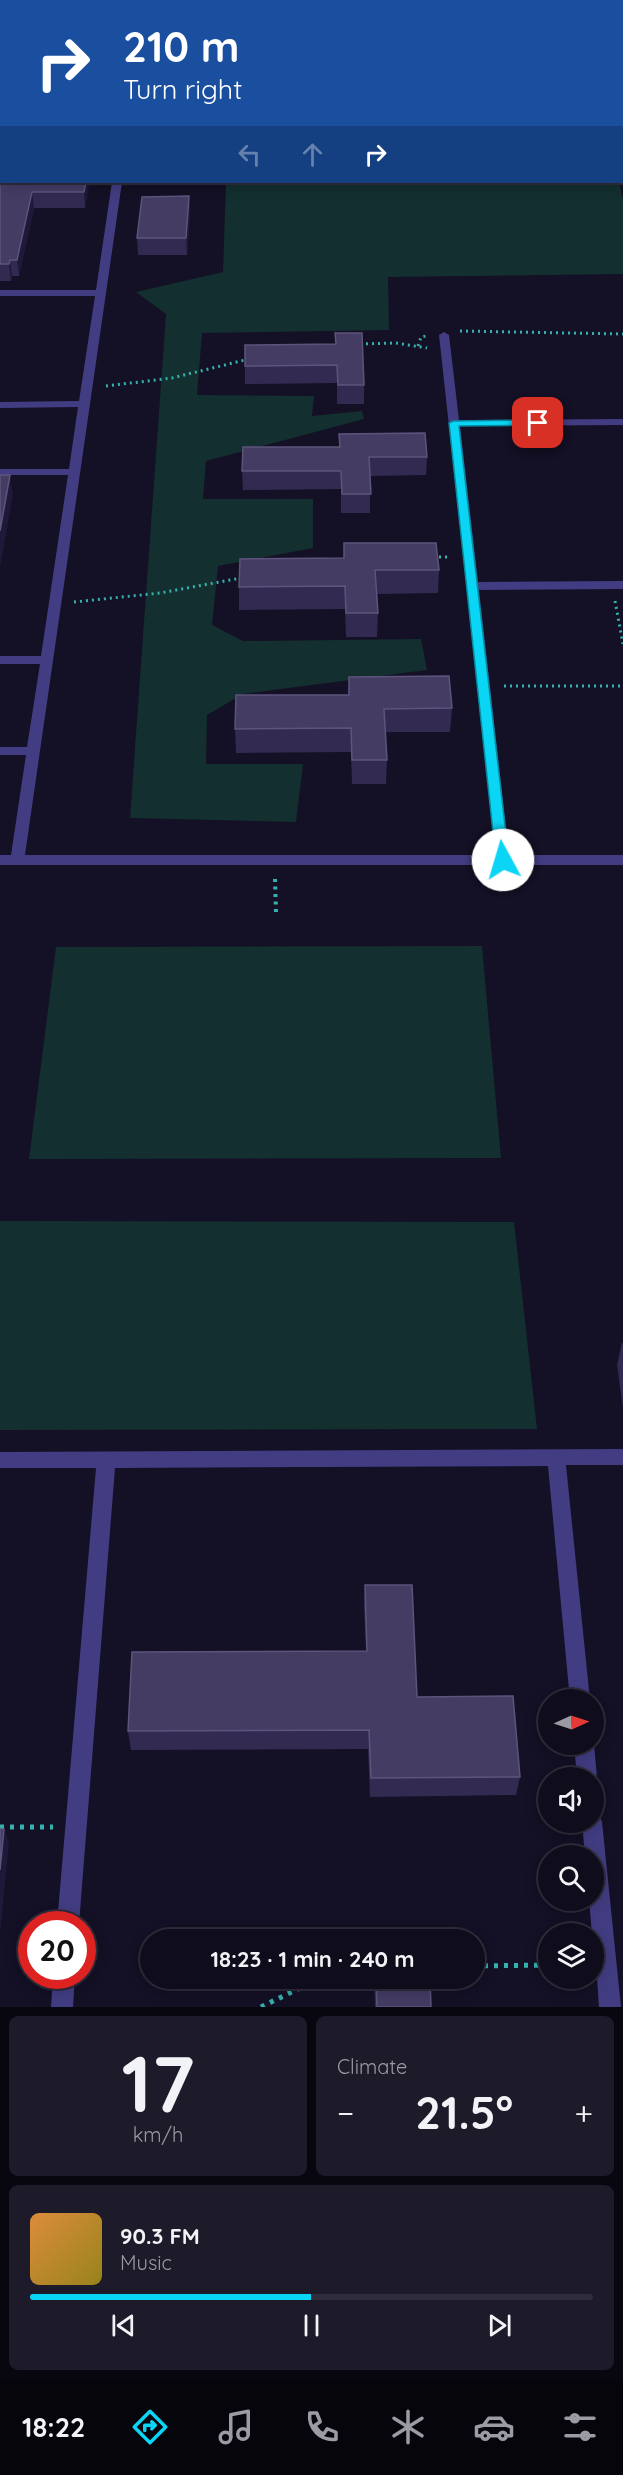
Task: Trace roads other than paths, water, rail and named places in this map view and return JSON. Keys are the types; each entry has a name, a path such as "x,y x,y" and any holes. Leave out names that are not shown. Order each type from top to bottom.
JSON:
{"lane":[{"path":"17,860 117,183"},
{"path":"0,293 100,293"},
{"path":"442,334 503,860"},
{"path":"0,405 84,404"},
{"path":"453,423 623,422"},
{"path":"0,472 74,472"},
{"path":"472,586 619,585"},
{"path":"0,660 46,660"},
{"path":"0,751 33,751"},
{"path":"0,860 623,860"},
{"path":"556,1457 579,1689"},
{"path":"0,1461 623,1457"},
{"path":"69,1911 106,1461"},
{"path":"593,1833 610,2007"},
{"path":"62,2007 63,1989"}]}
